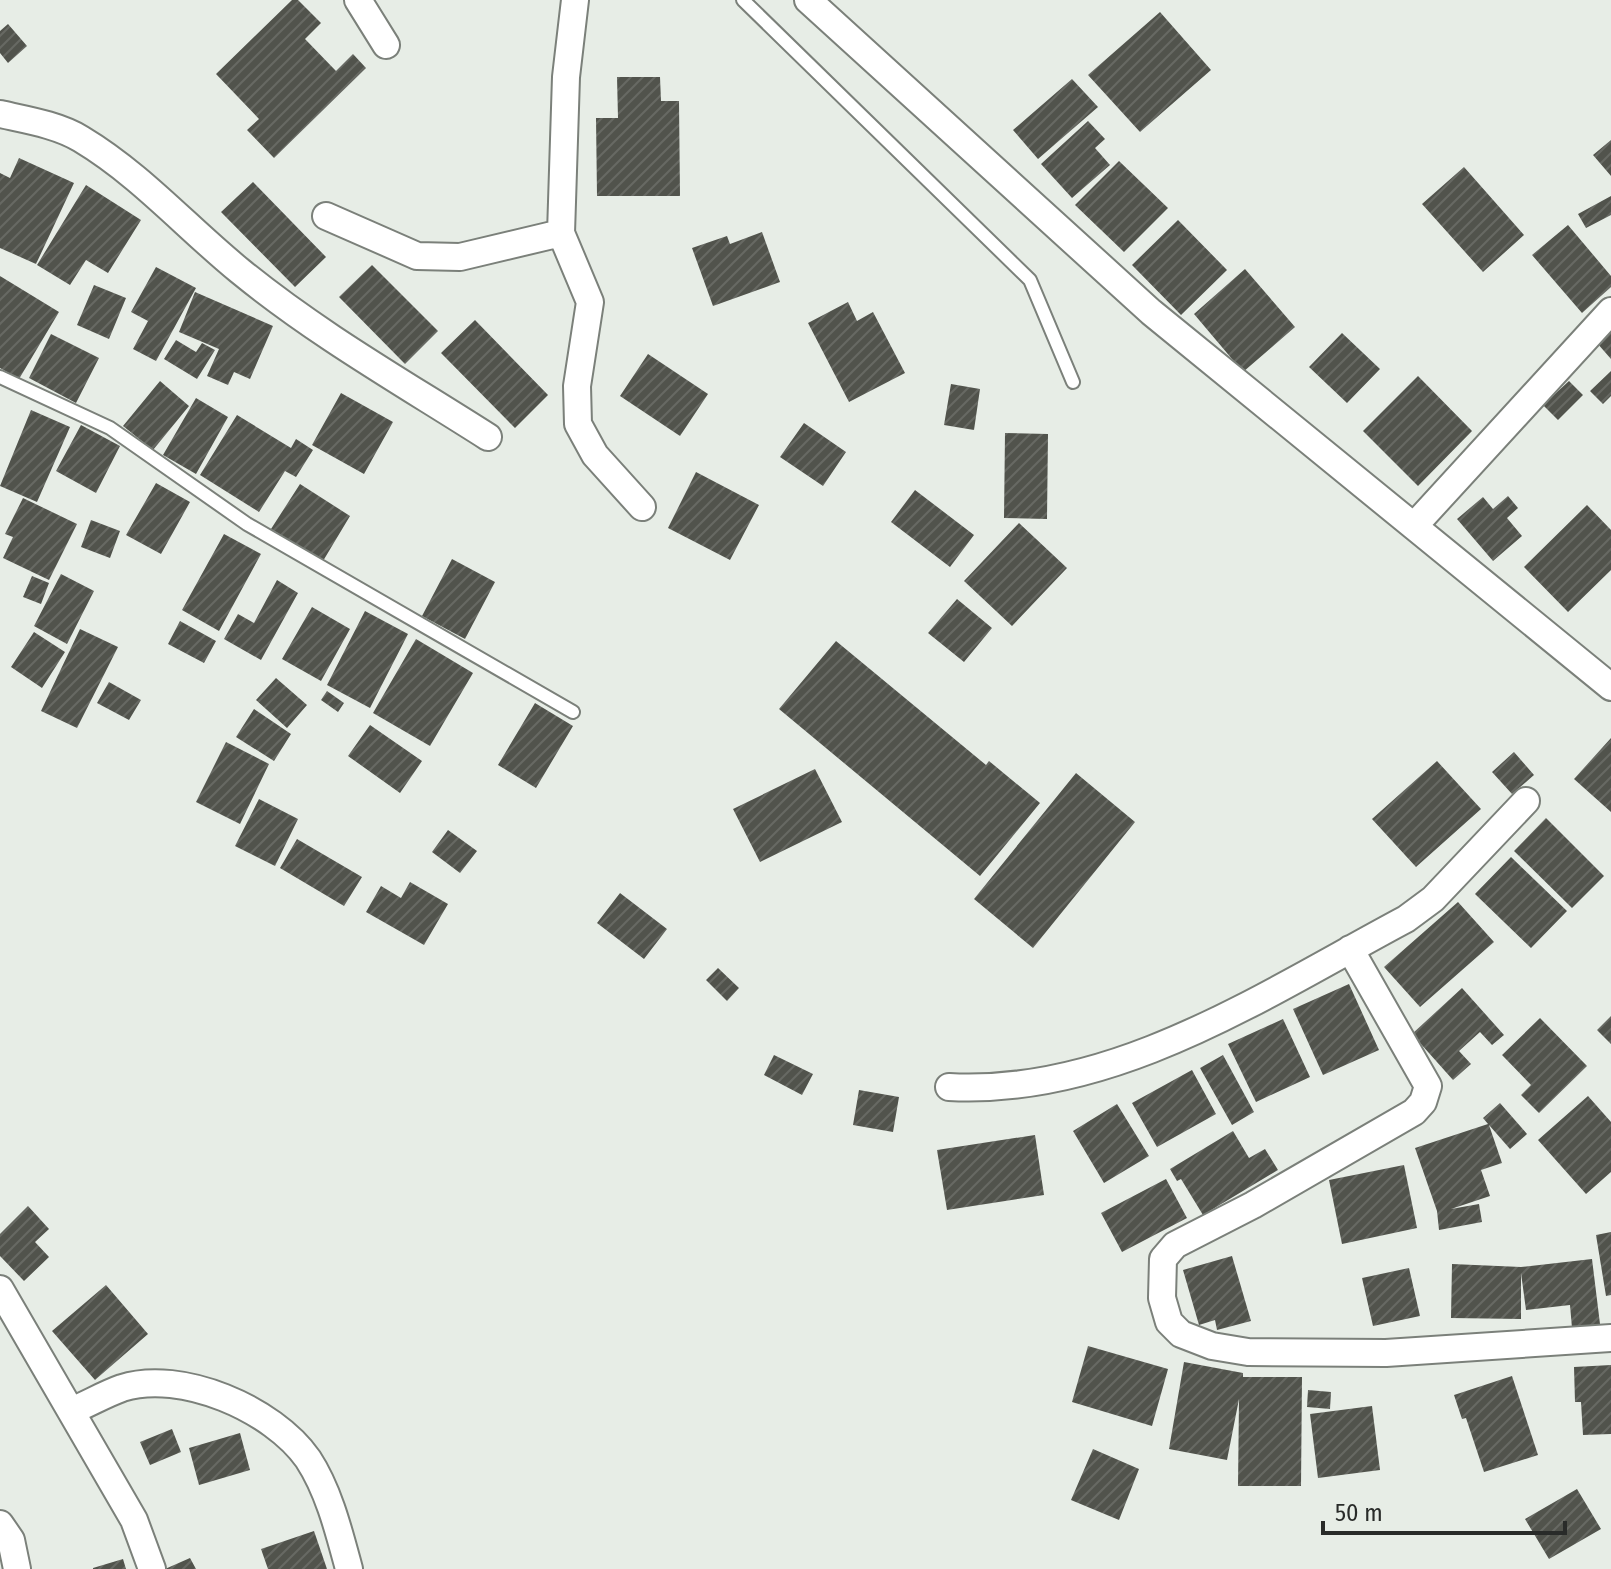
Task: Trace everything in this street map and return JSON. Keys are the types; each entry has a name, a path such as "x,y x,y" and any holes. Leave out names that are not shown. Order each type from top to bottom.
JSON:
{"street":[{"path":"358,0 386,45"},
{"path":"575,0 566,77 561,233 590,302 577,386 578,424 595,455 642,507"},
{"path":"808,0 1151,312 1611,687"},
{"path":"0,114 35,122 79,138 149,189 241,272 344,345 488,437"},
{"path":"326,216 417,256 460,257 561,233"},
{"path":"1414,526 1611,311"},
{"path":"949,1087 996,1090 1049,1083 1096,1069 1219,1019 1406,919 1433,899 1526,801"},
{"path":"1350,949 1428,1086 1423,1102 1414,1112 1253,1205 1175,1245 1163,1259 1162,1298 1169,1322 1181,1334 1212,1346 1248,1352 1386,1353 1611,1338"},
{"path":"0,1289 134,1520 152,1569"},
{"path":"71,1411 124,1388 172,1382 228,1398 272,1424 307,1459 336,1520 349,1569"},
{"path":"0,1524 11,1540 17,1569"}],"lane":[{"path":"743,0 1030,280 1073,382"},
{"path":"0,377 110,428 247,524 573,712"}],"building":[{"path":"292,0 298,0 321,23 305,39 336,71 353,54 366,68 274,158 247,130 259,119 216,74"},
{"path":"1160,12 1211,70 1140,132 1088,75"},
{"path":"8,24 27,46 8,63 0,53 0,31"},
{"path":"617,77 660,77 661,101 679,101 680,196 597,196 596,118 618,118"},
{"path":"1072,79 1098,107 1038,159 1013,130"},
{"path":"1088,121 1105,139 1095,148 1110,165 1072,198 1041,164"},
{"path":"1611,140 1611,176 1593,155"},
{"path":"19,158 74,183 36,264 0,248 0,173 10,178"},
{"path":"1119,161 1168,208 1124,252 1075,205"},
{"path":"1464,167 1524,235 1483,272 1422,204"},
{"path":"253,182 326,257 295,287 221,212"},
{"path":"86,185 141,220 108,273 86,260 70,285 37,265"},
{"path":"1611,196 1611,215 1586,228 1578,214"},
{"path":"1178,220 1227,270 1181,315 1132,265"},
{"path":"1568,225 1611,276 1611,287 1582,313 1532,255"},
{"path":"762,232 780,282 713,306 692,248 727,236 730,244"},
{"path":"372,265 438,331 405,364 339,297"},
{"path":"156,267 196,288 156,361 133,349 148,321 131,312"},
{"path":"1245,269 1295,327 1243,372 1194,314"},
{"path":"0,276 59,312 19,379 0,368"},
{"path":"94,285 126,298 109,339 77,325"},
{"path":"195,292 273,326 250,379 234,372 228,385 207,376 219,349 179,332"},
{"path":"848,302 857,321 873,312 905,373 849,402 808,323"},
{"path":"475,320 548,395 515,428 441,353"},
{"path":"1611,331 1611,359 1597,343"},
{"path":"1342,333 1380,369 1347,403 1309,367"},
{"path":"51,334 99,358 76,403 29,378"},
{"path":"176,340 196,352 202,343 215,350 197,379 164,359"},
{"path":"648,354 708,394 680,436 620,396"},
{"path":"1611,371 1611,396 1603,404 1590,391"},
{"path":"1418,376 1472,431 1418,486 1363,431"},
{"path":"160,381 189,406 153,450 123,426"},
{"path":"1569,381 1583,395 1558,420 1543,405"},
{"path":"951,384 980,389 974,430 944,425"},
{"path":"341,393 393,422 364,474 312,445"},
{"path":"196,398 228,417 196,474 163,455"},
{"path":"31,410 70,427 37,502 0,486"},
{"path":"237,415 291,448 296,439 313,450 296,477 285,471 259,512 200,475"},
{"path":"804,423 846,452 823,486 780,457"},
{"path":"81,425 120,446 96,493 56,471"},
{"path":"1005,433 1048,434 1047,519 1004,518"},
{"path":"696,472 759,505 730,560 668,528"},
{"path":"156,483 190,502 161,554 126,535"},
{"path":"300,484 350,516 323,561 271,529"},
{"path":"915,490 974,535 950,567 891,522"},
{"path":"1508,496 1518,508 1507,518 1522,536 1493,561 1457,519 1483,497 1493,509"},
{"path":"23,498 77,524 49,580 3,558 13,537 5,534"},
{"path":"1587,505 1611,530 1611,570 1568,612 1524,567"},
{"path":"91,520 120,531 110,558 81,547"},
{"path":"1019,523 1067,568 1012,626 964,581"},
{"path":"224,534 261,554 219,631 182,610"},
{"path":"452,559 495,582 465,639 422,616"},
{"path":"61,574 94,591 67,644 34,626"},
{"path":"32,576 49,583 41,604 23,597"},
{"path":"277,580 298,593 261,660 224,639 238,614 254,623"},
{"path":"957,599 992,628 964,662 928,633"},
{"path":"312,607 350,629 321,681 282,659"},
{"path":"365,611 408,634 370,708 327,685"},
{"path":"180,621 216,641 204,663 168,644"},
{"path":"80,629 118,647 77,728 41,711"},
{"path":"34,632 65,652 42,688 11,667"},
{"path":"416,639 473,673 430,746 373,713"},
{"path":"836,641 986,765 989,761 1040,803 980,876 779,709"},
{"path":"276,678 307,705 287,728 256,700"},
{"path":"109,682 141,700 129,720 97,703"},
{"path":"327,691 344,703 338,712 321,700"},
{"path":"535,703 573,726 536,788 498,765"},
{"path":"254,709 291,734 274,761 236,737"},
{"path":"370,725 422,761 400,793 348,756"},
{"path":"1611,738 1611,812 1574,779"},
{"path":"226,742 269,764 240,824 196,802"},
{"path":"1514,752 1534,775 1512,794 1492,772"},
{"path":"1437,761 1481,809 1416,867 1372,819"},
{"path":"815,769 842,822 760,862 733,809"},
{"path":"1076,773 1135,822 1033,948 974,899"},
{"path":"259,799 298,819 275,866 235,846"},
{"path":"1546,818 1604,876 1572,908 1514,851"},
{"path":"448,830 477,851 460,873 432,852"},
{"path":"297,839 362,877 344,906 280,868"},
{"path":"1511,857 1567,911 1531,948 1475,894"},
{"path":"410,882 448,904 424,945 366,912 381,886 401,898"},
{"path":"620,893 667,929 644,959 597,923"},
{"path":"1458,902 1494,942 1420,1007 1384,967"},
{"path":"718,968 739,988 727,1001 706,980"},
{"path":"1349,984 1379,1050 1323,1075 1293,1009"},
{"path":"1462,988 1504,1035 1492,1045 1480,1032 1459,1051 1471,1064 1453,1080 1412,1034"},
{"path":"1611,1016 1611,1044 1597,1030"},
{"path":"1540,1018 1587,1066 1539,1113 1521,1095 1531,1085 1502,1055"},
{"path":"1283,1019 1310,1077 1256,1102 1228,1044"},
{"path":"774,1055 813,1074 802,1095 764,1075"},
{"path":"1223,1055 1254,1112 1232,1125 1200,1068"},
{"path":"1192,1070 1216,1114 1157,1147 1132,1103"},
{"path":"859,1090 899,1097 893,1132 853,1125"},
{"path":"1588,1096 1611,1122 1611,1172 1586,1194 1538,1140"},
{"path":"1500,1103 1527,1134 1510,1149 1489,1125 1502,1163 1481,1170 1490,1196 1451,1209 1479,1204 1482,1222 1439,1230 1437,1211 1415,1148 1488,1124 1483,1118"},
{"path":"1117,1104 1149,1156 1104,1183 1073,1131"},
{"path":"1233,1131 1249,1158 1265,1149 1278,1170 1203,1215 1181,1179 1177,1181 1170,1169"},
{"path":"1035,1135 1044,1195 947,1210 937,1150"},
{"path":"1404,1165 1417,1228 1342,1244 1329,1180"},
{"path":"1166,1179 1187,1218 1122,1252 1101,1213"},
{"path":"28,1206 49,1229 35,1242 49,1257 24,1281 0,1256 0,1234"},
{"path":"1611,1232 1611,1295 1606,1296 1596,1235"},
{"path":"1232,1256 1251,1321 1217,1330 1215,1320 1199,1325 1183,1270"},
{"path":"1592,1259 1600,1324 1572,1328 1570,1305 1526,1310 1521,1273 1521,1319 1451,1318 1452,1264 1521,1267"},
{"path":"1409,1268 1420,1316 1373,1326 1362,1278"},
{"path":"106,1285 148,1334 95,1380 52,1331"},
{"path":"1088,1346 1168,1369 1152,1426 1072,1402"},
{"path":"1184,1362 1243,1373 1243,1377 1302,1377 1301,1486 1238,1486 1239,1399 1227,1460 1169,1449"},
{"path":"1611,1365 1611,1434 1583,1435 1581,1402 1575,1402 1574,1367"},
{"path":"1512,1376 1538,1455 1484,1472 1466,1418 1462,1419 1454,1395"},
{"path":"1308,1390 1331,1392 1330,1409 1307,1407"},
{"path":"1372,1406 1380,1470 1318,1478 1310,1414"},
{"path":"172,1429 181,1452 150,1465 140,1442"},
{"path":"240,1433 250,1470 199,1485 189,1448"},
{"path":"1093,1449 1139,1469 1119,1520 1071,1500"},
{"path":"1577,1489 1601,1529 1549,1559 1525,1519"},
{"path":"314,1531 327,1569 268,1569 261,1549"},
{"path":"190,1558 196,1569 165,1569"},
{"path":"123,1559 126,1569 93,1569 93,1568"}]}
